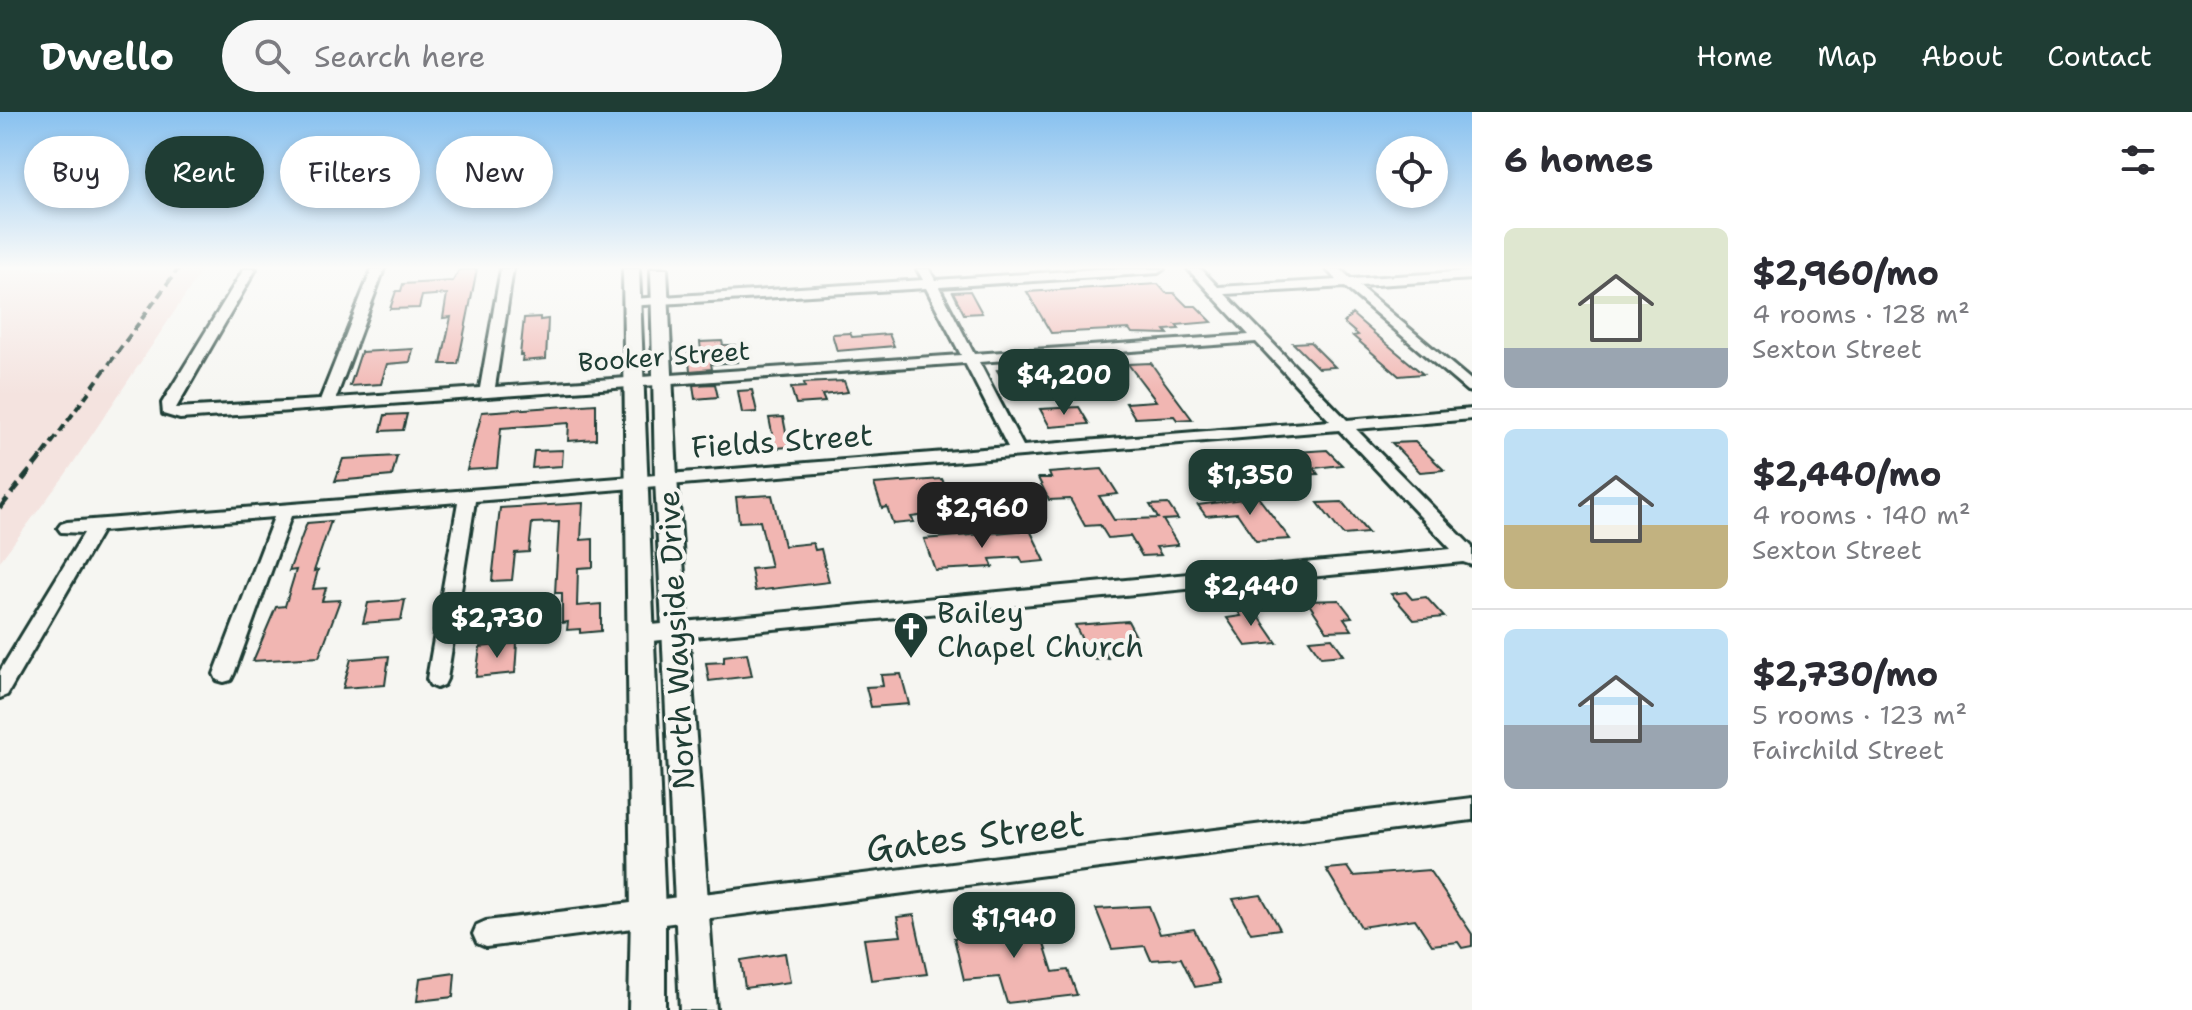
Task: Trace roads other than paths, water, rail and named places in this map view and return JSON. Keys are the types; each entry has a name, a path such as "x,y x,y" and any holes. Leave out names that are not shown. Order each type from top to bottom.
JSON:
{"main road":[{"name":"North Wayside Drive","path":"632,311 648,913 647,1010"},
{"name":"North Wayside Drive","path":"662,311 666,478 698,1010"}],"street":[{"name":"Booker Street","path":"225,311 169,403 168,411 180,414 1260,338"},
{"path":"326,404 362,311"},
{"path":"487,393 500,311"},
{"path":"945,311 1019,453"},
{"path":"1235,311 1470,556"},
{"path":"1381,311 1472,388"},
{"name":"Fields Street","path":"67,528 1472,414"},
{"path":"437,679 467,497"},
{"path":"224,674 285,510"},
{"path":"0,689 97,525"},
{"path":"641,634 1470,556"},
{"name":"Gates Street","path":"486,934 1472,809"}],"railway":[{"path":"43,455 148,311"},
{"path":"0,508 44,453"}],"place":[{"name":"Bailey Chapel Church","path":"911,660"}]}
